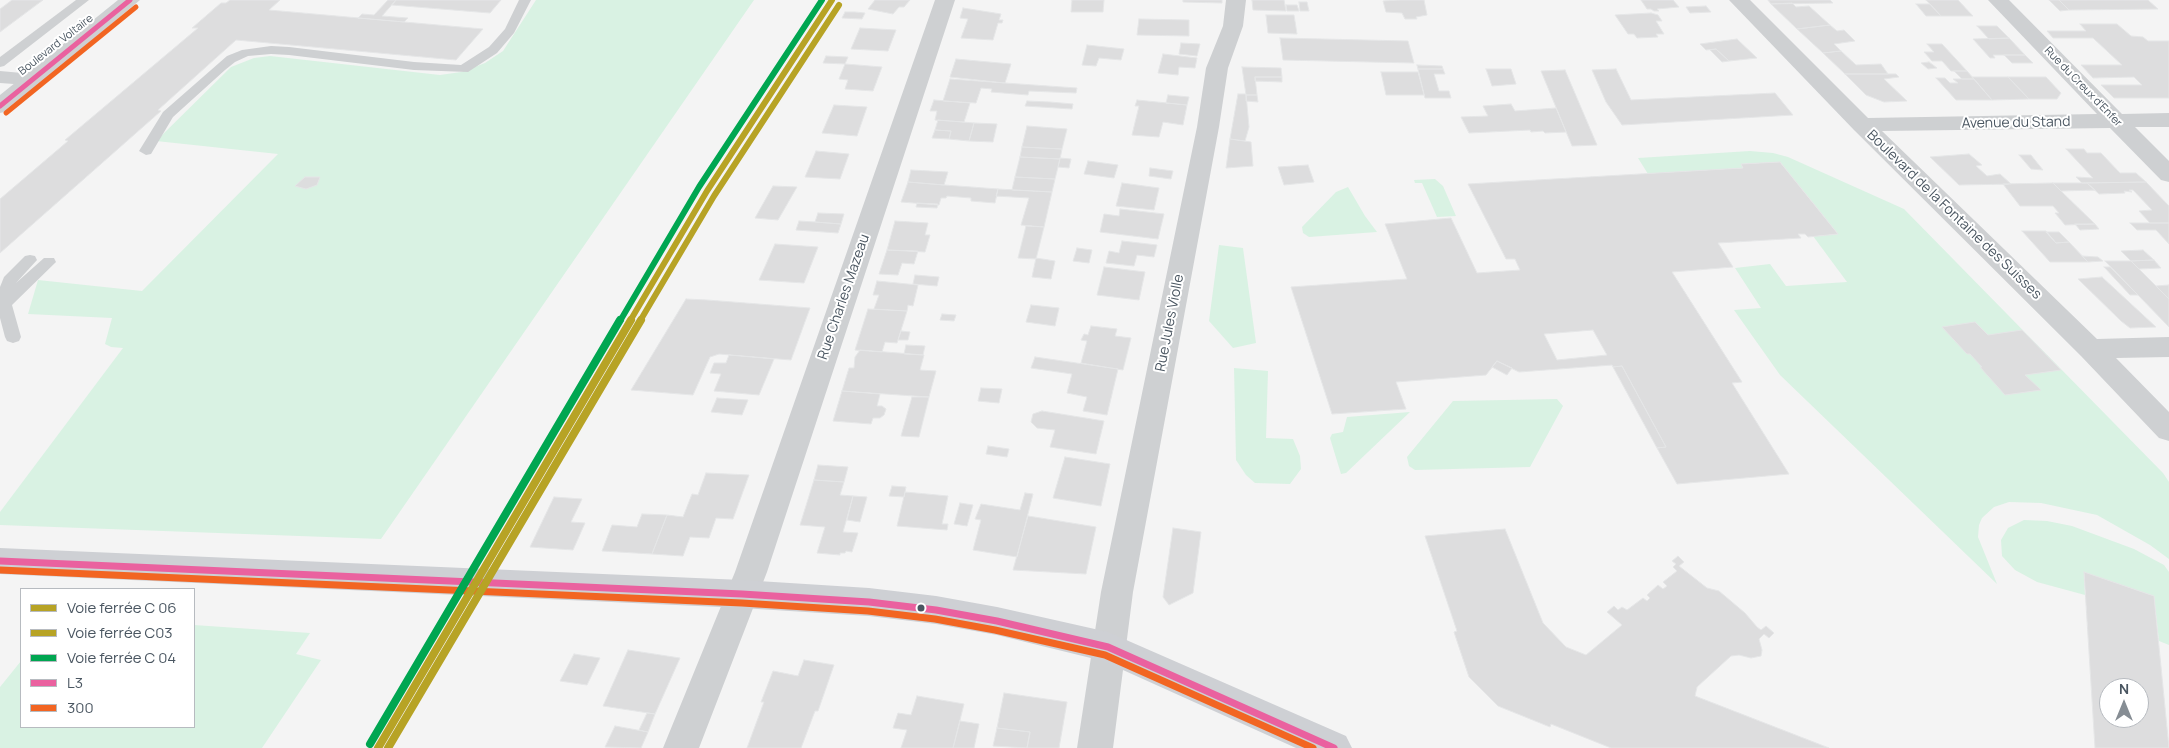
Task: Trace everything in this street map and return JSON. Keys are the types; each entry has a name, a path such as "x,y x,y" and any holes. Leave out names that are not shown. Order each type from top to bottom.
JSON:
{"main road":[{"path":"0,561 742,594 869,602 936,610 997,621 1108,647 1334,748"}],"street":[{"name":"Boulevard Voltaire","path":"4,77 113,0"},
{"name":"Boulevard Voltaire","path":"0,106 130,0"},
{"name":"Rue Charles Mazeau","path":"681,748 742,594 945,0"},
{"name":"Rue Jules Violle","path":"1095,748 1117,592 1208,127 1217,68 1233,26 1236,0"},
{"name":"Boulevard de la Fontaine des Suisses","path":"1739,0 2169,430"},
{"name":"Rue du Creux d'Enfer","path":"1998,0 2169,175"},
{"name":"Avenue du Stand","path":"1862,125 2169,120"},
{"path":"2090,349 2169,348"}],"lane":[{"name":"Boulevard Voltaire","path":"4,77 83,0"},
{"path":"146,151 168,115 226,63 246,53 271,50 289,51 414,66 464,69 493,50 510,30 525,0"},
{"path":"13,337 2,304 10,280 30,260"},
{"path":"2,304 49,262"}],"green space":[{"path":"536,0 754,0 381,539 0,525 0,512 123,348 111,347 105,344 112,318 28,314 38,280 142,291 278,154 156,141 231,67 254,58 270,56 440,75 461,72 485,63 503,51"},
{"path":"1750,151 1773,153 1788,157 1904,209 2163,473 2169,482 2169,559 2150,545 2097,515 2041,503 2009,502 1994,507 1982,518 1979,525 1978,537 1997,584 1780,375 1734,310 1761,308 1735,268 1770,264 1786,286 1847,282 1813,236 1838,234 1780,162 1741,164 1743,168 1648,174 1638,158"},
{"path":"1435,179 1443,186 1456,216 1437,217 1422,183 1415,183 1414,180"},
{"path":"1348,187 1377,232 1309,237 1303,233 1302,227 1336,192"},
{"path":"1219,245 1243,248 1256,343 1233,348 1209,321"},
{"path":"1234,368 1268,371 1266,438 1293,439 1300,456 1301,469 1290,484 1255,483 1246,475 1236,460"},
{"path":"1557,399 1563,406 1530,467 1415,470 1409,466 1407,457 1453,401"},
{"path":"1410,412 1346,473 1341,474 1330,438 1332,434 1343,432 1347,417"},
{"path":"2024,520 2047,521 2072,526 2134,549 2164,565 2169,572 2169,645 2159,641 2154,596 2084,573 2085,595 2037,582 2015,570 2002,556 2001,540 2008,528"},
{"path":"195,625 310,633 296,654 321,660 262,748 0,748 0,687 20,662 20,728 195,728"}],"building":[{"path":"12,0 43,0 0,32 0,9"},
{"path":"230,0 280,0 269,10 483,29 456,60 236,40 158,110 161,111 0,253 0,199 68,141 65,140 198,28 192,28 221,3 226,3"},
{"path":"388,0 396,0 382,16 408,18 404,22 358,18 362,14 374,15"},
{"path":"396,0 501,0 490,13 392,5"},
{"path":"875,0 910,0 904,7 899,7 893,14 868,9"},
{"path":"1072,0 1104,0 1103,12 1071,12"},
{"path":"1183,0 1222,0 1222,3 1183,2"},
{"path":"1252,0 1284,0 1286,11 1253,10"},
{"path":"1424,0 1427,15 1416,17 1417,19 1405,19 1402,13 1386,12 1383,1"},
{"path":"1641,0 1673,0 1679,7 1657,9 1659,11 1654,11 1647,9"},
{"path":"1768,0 1830,0 1833,3 1771,4"},
{"path":"1926,0 1958,0 1973,16 1941,16"},
{"path":"2049,0 2059,0 2069,10 2060,11"},
{"path":"2059,0 2148,0 2158,9 2069,10"},
{"path":"1299,2 1307,2 1309,11 1300,11"},
{"path":"1792,3 1796,7 1809,6 1830,25 1797,29 1771,4"},
{"path":"1916,4 1930,4 1941,16 1926,16"},
{"path":"1286,5 1297,5 1299,11 1287,11"},
{"path":"1706,6 1711,12 1690,13 1686,7"},
{"path":"963,8 1001,14 999,20 1003,20 1002,23 998,23 993,40 961,38 968,19 960,18"},
{"path":"845,12 865,13 862,19 842,18"},
{"path":"1651,13 1658,15 1662,21 1656,21 1664,34 1656,34 1658,37 1637,38 1634,34 1628,34 1615,15"},
{"path":"1266,15 1294,15 1297,34 1268,33"},
{"path":"1139,19 1189,20 1189,36 1137,35"},
{"path":"2080,24 2117,24 2131,36 2143,37 2148,41 2169,41 2169,98 2114,98 2101,85 2142,85 2134,77 2093,78 2081,65 2122,65 2093,38 2053,38 2047,31 2086,31"},
{"path":"1830,25 1837,31 1844,30 1855,41 1834,44 1841,51 1823,53 1797,29"},
{"path":"1977,26 1997,26 2009,38 1989,39"},
{"path":"860,28 896,30 888,51 851,49"},
{"path":"1280,38 1408,41 1414,63 1283,60"},
{"path":"2009,38 2025,55 1993,55 1995,58 1990,58 1973,39"},
{"path":"1737,39 1757,58 1729,61 1716,49 1706,50 1700,44"},
{"path":"1181,43 1200,44 1197,56 1179,54"},
{"path":"1927,44 1942,44 1967,71 1951,71 1942,61 1932,61 1924,52 1934,52"},
{"path":"1087,45 1124,49 1121,60 1099,58 1096,66 1082,65"},
{"path":"1716,49 1729,61 1722,62 1710,50"},
{"path":"1841,51 1856,65 1881,64 1888,74 1845,74 1823,53"},
{"path":"1163,54 1197,58 1195,68 1179,67 1178,75 1158,73"},
{"path":"2004,55 2025,55 2033,63 2012,63"},
{"path":"826,56 848,57 845,64 823,63"},
{"path":"956,59 1011,64 1005,83 950,77"},
{"path":"1929,62 1937,68 1928,69 1921,63"},
{"path":"845,64 882,67 873,91 845,89 848,80 839,79"},
{"path":"1417,65 1442,66 1443,69 1418,69"},
{"path":"1242,67 1281,68 1282,77 1255,77 1257,95 1246,95"},
{"path":"1418,69 1443,69 1445,74 1434,74 1439,91 1449,91 1451,98 1425,98"},
{"path":"1486,69 1511,69 1516,84 1492,86"},
{"path":"1616,69 1631,100 1775,93 1793,115 1622,125 1606,102 1592,70"},
{"path":"1565,70 1597,145 1572,146 1541,71"},
{"path":"1954,71 1967,71 1974,79 1962,79"},
{"path":"1381,72 1418,72 1424,95 1386,95"},
{"path":"1845,74 1896,74 1899,77 1884,79 1907,101 1884,102 1866,95"},
{"path":"1255,77 1282,77 1282,82 1255,81"},
{"path":"1972,77 2008,77 2029,99 1992,100"},
{"path":"2008,77 2046,77 2061,93 2057,99 2029,99"},
{"path":"1936,78 1945,78 1950,83 1958,83 1953,79 1974,79 1992,100 1956,100"},
{"path":"950,79 1077,88 1076,93 1029,91 1028,95 991,92 992,89 981,88 976,103 943,101"},
{"path":"1238,94 1246,94 1249,127 1245,141 1230,139"},
{"path":"1168,95 1189,97 1187,105 1166,103"},
{"path":"1246,95 1257,95 1258,102 1246,101"},
{"path":"934,100 970,103 964,122 935,120 937,111 930,111"},
{"path":"1137,100 1187,105 1183,125 1163,122 1159,137 1132,135 1139,106 1135,106"},
{"path":"1027,101 1073,104 1072,109 1025,106"},
{"path":"1511,104 1515,111 1556,108 1566,132 1545,133 1543,131 1531,132 1530,130 1469,133 1461,117 1488,116 1483,106"},
{"path":"834,105 867,107 857,136 822,133"},
{"path":"938,120 974,123 969,141 949,139 951,131 935,130"},
{"path":"974,123 997,124 993,142 969,141"},
{"path":"1027,126 1067,129 1062,149 1022,147"},
{"path":"935,130 951,131 949,139 932,138"},
{"path":"1230,139 1251,142 1253,166 1226,168"},
{"path":"1022,147 1062,149 1060,159 1020,157"},
{"path":"2066,149 2084,149 2087,153 2101,153 2120,173 2136,173 2146,182 2082,183 2076,177 2093,178"},
{"path":"816,151 849,154 840,179 805,177"},
{"path":"1969,154 1982,165 1976,166 1987,176 2000,174 2011,184 1959,185 1930,157"},
{"path":"2019,155 2031,155 2043,170 2031,169"},
{"path":"1020,157 1060,159 1055,179 1015,177"},
{"path":"1060,158 1071,159 1069,168 1058,167"},
{"path":"1088,161 1118,165 1114,178 1084,174"},
{"path":"1780,162 1838,234 1808,237 1805,234 1798,234 1801,238 1718,243 1733,267 1672,272 1742,382 1732,383 1789,474 1677,484 1657,448 1666,447 1622,366 1613,367 1612,365 1519,372 1497,361 1486,375 1396,382 1406,409 1332,414 1291,287 1407,279 1385,224 1451,218 1477,273 1520,270 1515,259 1506,259 1468,184 1743,168 1741,164","holes":["1593,330 1607,355 1557,360 1544,334"]},
{"path":"1308,165 1314,182 1284,185 1278,167"},
{"path":"1150,168 1173,171 1171,179 1149,176"},
{"path":"911,170 948,172 944,185 908,182"},
{"path":"305,177 320,177 317,185 306,189 295,186"},
{"path":"1015,177 1055,179 1052,192 1012,190"},
{"path":"908,182 998,189 995,203 947,196 946,198 941,198 939,205 901,202"},
{"path":"2146,182 2169,206 2169,223 2150,223 2139,211 2152,210 2133,190 2129,190 2132,192 2124,191 2125,193 2099,194 2087,183"},
{"path":"1122,183 1159,188 1154,210 1116,206"},
{"path":"2053,183 2095,224 2065,225 2055,213 2059,213 2053,206 2020,206 2003,184"},
{"path":"2053,183 2087,183 2095,190 2061,191"},
{"path":"773,186 797,187 778,220 755,218"},
{"path":"998,189 1052,192 1044,227 1021,225 1029,198 996,196"},
{"path":"917,203 938,204 937,208 916,207"},
{"path":"1120,209 1164,214 1158,239 1100,232 1104,214 1119,216"},
{"path":"818,213 844,214 841,224 815,222"},
{"path":"799,221 841,224 838,233 796,230"},
{"path":"895,221 928,223 925,235 930,235 925,252 887,250"},
{"path":"2130,223 2169,223 2169,244 2156,230 2137,230"},
{"path":"2075,224 2095,224 2099,229 2080,230"},
{"path":"1026,226 1044,227 1036,259 1018,258"},
{"path":"2022,231 2046,231 2056,243 2069,242 2088,262 2050,262"},
{"path":"2046,232 2059,232 2069,242 2056,243"},
{"path":"1122,241 1157,245 1154,257 1137,255 1134,266 1106,263 1109,251 1119,253"},
{"path":"775,244 818,247 804,283 759,280"},
{"path":"1077,248 1092,250 1089,263 1073,261"},
{"path":"887,250 918,251 914,264 902,263 898,275 879,274"},
{"path":"2143,250 2154,260 2131,261 2121,251"},
{"path":"2082,256 2098,257 2103,261 2088,262"},
{"path":"1036,258 1055,261 1051,279 1032,277"},
{"path":"2154,260 2161,268 2139,269 2131,261"},
{"path":"2105,261 2131,261 2169,299 2169,327"},
{"path":"1104,267 1145,272 1139,300 1097,295"},
{"path":"2104,267 2110,267 2138,295 2130,295"},
{"path":"915,275 939,277 937,286 913,284"},
{"path":"2102,277 2156,327 2130,328 2078,279"},
{"path":"877,281 918,285 913,306 908,305 907,311 874,309 879,295 873,295"},
{"path":"2169,285 2169,299 2156,286"},
{"path":"686,299 810,308 791,360 719,354 710,357 693,395 631,390"},
{"path":"1031,305 1059,308 1055,326 1026,322"},
{"path":"868,309 907,311 897,343 885,342 882,352 855,350"},
{"path":"942,314 956,315 954,321 940,320"},
{"path":"1975,322 1988,335 2022,330 2061,370 2025,375 2041,390 2005,395 1970,354 1967,354 1942,327"},
{"path":"1091,326 1117,329 1115,336 1131,338 1123,370 1081,363 1087,341 1081,340 1084,334 1088,335"},
{"path":"901,331 910,332 908,340 898,340"},
{"path":"906,345 925,346 923,355 904,354"},
{"path":"860,350 924,355 920,370 936,371 929,397 842,391 849,368 854,368 855,357"},
{"path":"729,355 774,359 759,395 714,391 721,374 710,373 714,363 726,363"},
{"path":"1035,357 1118,369 1107,415 1083,411 1087,397 1067,393 1072,374 1031,368"},
{"path":"1497,361 1512,368 1507,375 1492,367"},
{"path":"1622,366 1666,447 1657,448 1613,367"},
{"path":"981,388 1002,389 999,403 978,401"},
{"path":"842,391 880,394 877,406 882,406 886,409 884,415 880,418 873,418 871,424 833,421"},
{"path":"912,397 929,397 919,437 901,436"},
{"path":"717,398 748,400 742,415 711,412"},
{"path":"1042,411 1104,421 1096,454 1050,447 1055,430 1037,428 1031,422 1033,414"},
{"path":"988,446 1009,449 1007,457 986,454"},
{"path":"1065,457 1110,464 1101,506 1053,498"},
{"path":"818,465 848,467 844,482 814,480"},
{"path":"706,473 749,475 733,519 716,518 709,538 690,537 683,556 652,554 667,515 683,517 692,494 698,495"},
{"path":"814,480 844,482 840,495 853,496 843,532 858,533 852,552 846,551 845,553 840,553 840,555 817,553 825,527 800,525"},
{"path":"892,486 906,487 904,497 889,496"},
{"path":"905,492 948,496 942,524 948,524 947,530 897,526"},
{"path":"1025,493 1033,494 1017,557 973,550 981,520 975,519 981,504 1020,510"},
{"path":"853,496 867,497 860,522 847,520"},
{"path":"554,497 582,499 571,522 585,523 573,550 530,547"},
{"path":"960,503 973,505 967,526 954,524"},
{"path":"642,514 667,515 652,554 602,551 612,525 637,527"},
{"path":"1028,516 1096,527 1086,574 1013,570"},
{"path":"1173,528 1201,532 1193,593 1169,605 1163,597"},
{"path":"1505,529 1543,623 1566,647 1586,655 1622,625 1607,612 1614,606 1618,610 1622,607 1627,610 1643,598 1647,601 1650,598 1647,595 1658,585 1663,589 1667,586 1663,582 1677,571 1673,567 1676,564 1672,561 1678,556 1684,562 1679,566 1707,588 1719,591 1745,613 1761,630 1766,626 1774,633 1769,638 1764,634 1759,639 1762,650 1761,656 1751,658 1739,655 1731,656 1697,687 1695,696 1829,748 1611,748 1551,724 1550,727 1498,706 1469,677 1454,632 1457,631 1425,536"},
{"path":"2084,572 2154,596 2169,748 2095,748"},
{"path":"628,650 680,658 655,714 603,706"},
{"path":"574,654 600,658 587,685 560,681"},
{"path":"804,660 834,665 818,711 815,711 801,748 747,748 773,671 798,676"},
{"path":"1004,693 1067,702 1059,748 1027,748 1030,732 997,728"},
{"path":"917,696 964,704 953,748 901,748 907,730 893,728 898,713 911,715"},
{"path":"647,713 655,714 648,732 639,730"},
{"path":"960,721 979,724 974,748 953,748"},
{"path":"615,726 648,732 641,748 605,747"},
{"path":"997,728 1030,732 1027,748 993,746"}],"transit line":[{"name":"L3","path":"0,106 130,0"},
{"path":"370,744 699,187 822,0"},
{"path":"378,748 707,191 832,0"},
{"name":"300","path":"6,113 136,7"},
{"name":"L3","path":"0,561 742,594 869,602 936,610 997,621 1108,647 1334,748"},
{"name":"300","path":"0,570 742,603 868,611 935,619 995,630 1105,655 1313,748"}],"rail line":[{"name":"C03","path":"388,748 714,196 839,5"}]}
